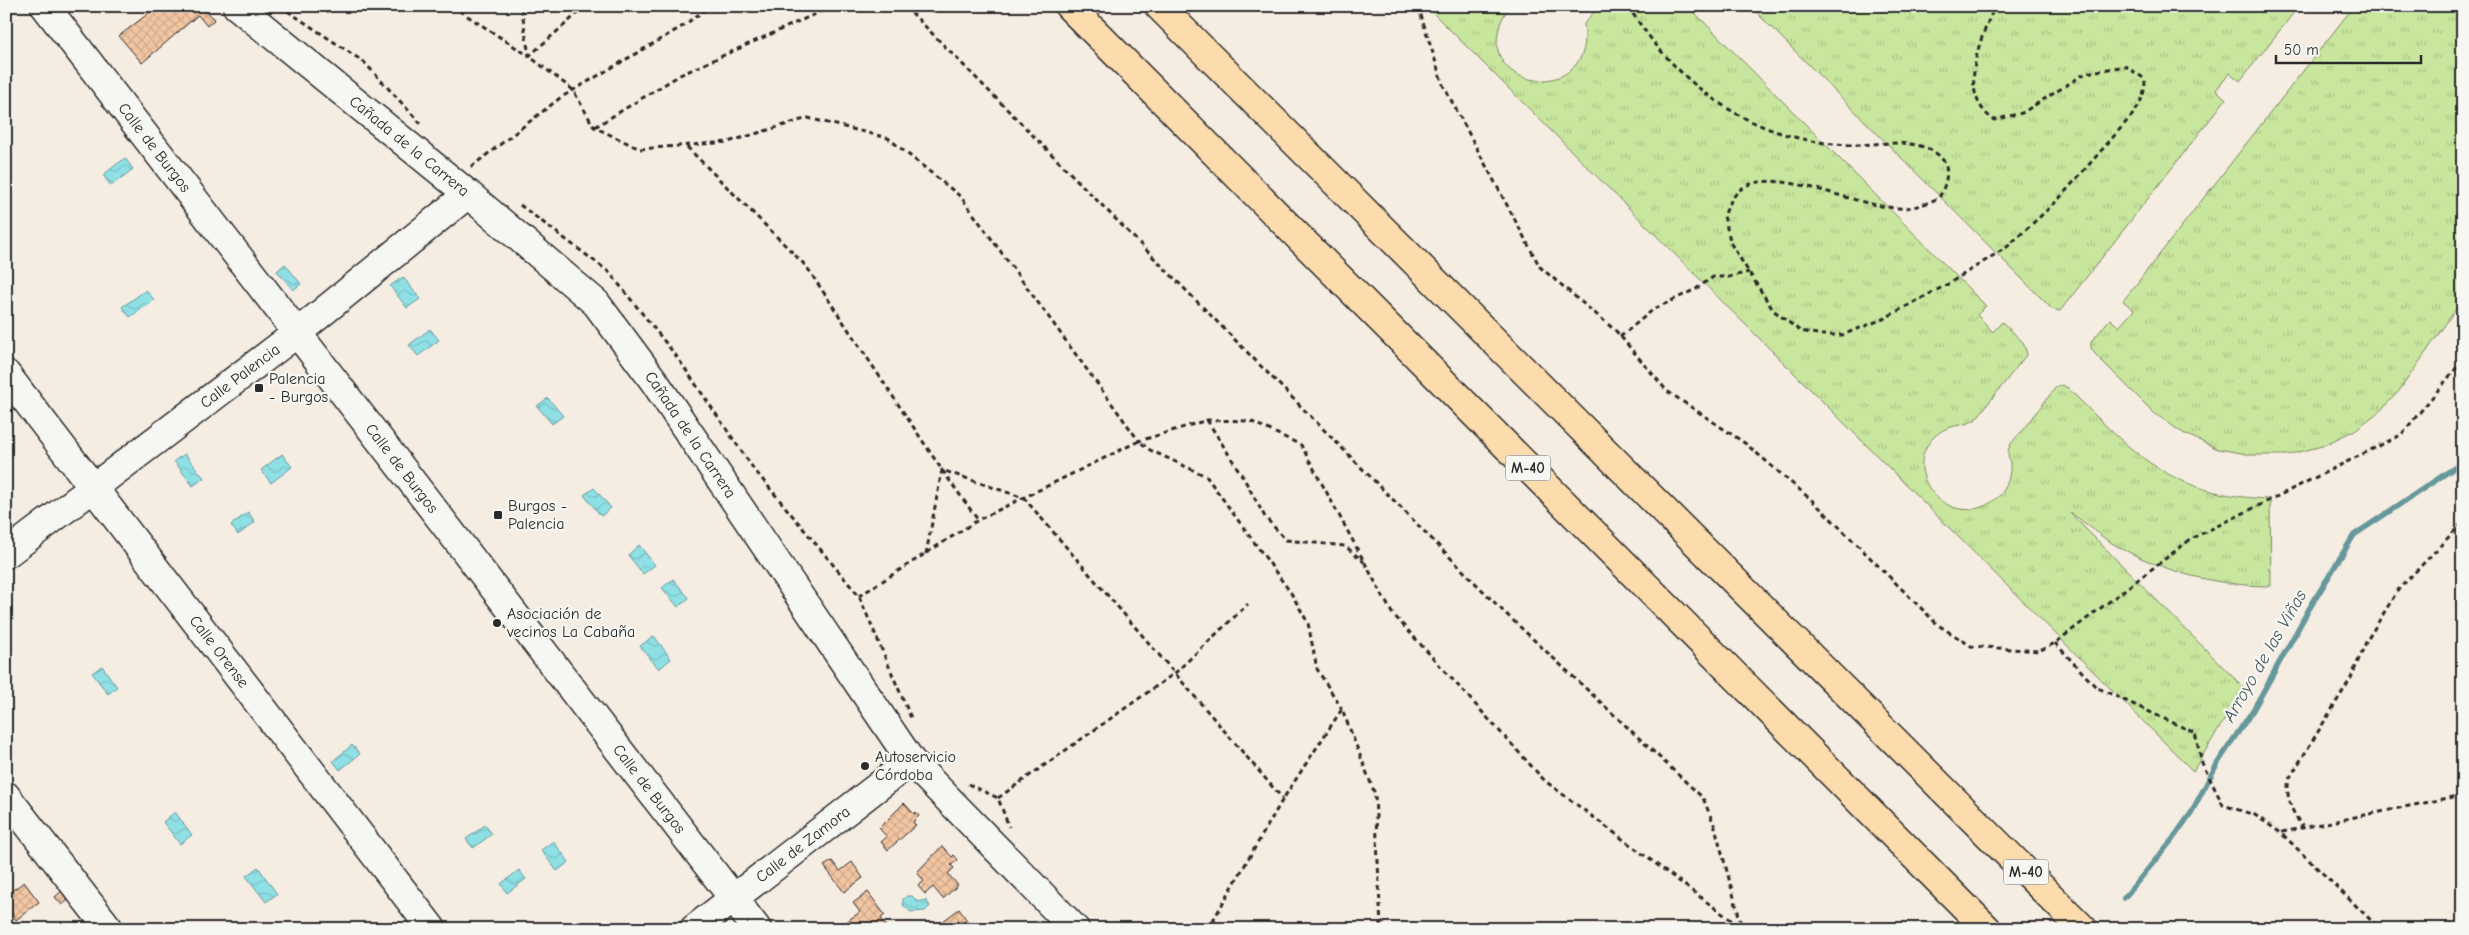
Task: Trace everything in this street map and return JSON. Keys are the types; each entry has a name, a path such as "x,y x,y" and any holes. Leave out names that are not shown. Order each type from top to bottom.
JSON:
{"highway":[{"name":"M-40","path":"1068,6 1987,929"},
{"name":"M-40","path":"1159,6 2083,929"}],"street":[{"name":"Calle de Burgos","path":"46,6 758,929"},
{"name":"Cañada de la Carrera","path":"237,6 468,194 596,303 654,380 912,762 1075,929"},
{"name":"Calle Palencia","path":"6,554 297,332 468,194"},
{"name":"Calle Orense","path":"6,374 432,929"},
{"name":"Calle de Zamora","path":"694,929 912,762"},
{"path":"6,796 109,929"}],"path":[{"path":"452,6 529,56 573,90 594,127 640,148 687,147 728,142 808,118 888,138 961,197 1139,441 1150,450 1206,476 1295,600 1308,623 1317,669 1342,709 1375,794 1381,929"},
{"path":"521,6 529,56"},
{"path":"529,56 586,6"},
{"path":"468,194 470,168 560,98 683,26 710,6"},
{"path":"594,127 680,75 833,6"},
{"path":"905,6 1503,611 1703,798 1715,827 1742,928"},
{"path":"1418,6 1443,85 1540,267 1620,337 1667,391 1746,444 1815,503 1938,625 1971,646 2039,651 2056,643 2191,539 2401,435 2463,360"},
{"path":"1628,6 1642,29 1686,79 1729,109 1766,128 1806,141 1916,145 1937,154 1946,165 1948,176 1938,198 1920,206 1898,208 1789,183 1766,182 1746,186 1733,196 1724,216 1731,244 1773,310 1800,331 1823,335 1842,334 1883,320 2007,247 2057,201 2135,112 2145,94 2145,79 2125,66 2086,73 2022,113 1994,120 1984,114 1976,95 1974,64 1995,6"},
{"path":"687,147 806,266 942,470 978,520"},
{"path":"1620,337 1654,309 1696,289 1713,277 1729,277 1749,272"},
{"path":"859,596 978,520 1139,441 1207,420 1250,421 1301,445 1392,613 1545,781 1742,928"},
{"path":"1207,420 1243,477 1265,518 1286,540 1346,546 1366,564"},
{"path":"942,470 1024,498 1283,799"},
{"path":"926,554 942,470"},
{"path":"2304,828 2293,815 2286,793 2289,779 2351,678 2366,642 2398,590 2463,522"},
{"path":"998,798 1175,674 1248,604"},
{"path":"2056,643 2096,687 2195,733 2202,763 2223,805 2255,815 2281,833 2380,929"},
{"path":"1208,929 1283,799 1342,709"},
{"path":"2281,833 2463,795"},
{"path":"1214,921 1218,929"}],"green space":[{"path":"1426,6 1512,6 1504,15 1498,33 1499,53 1508,68 1523,77 1541,80 1559,77 1574,66 1584,49 1584,24 1599,6 1688,6 1986,306 1977,315 1993,332 2002,322 2023,342 2027,354 1976,419 1941,432 1935,436 1925,451 1922,466 1926,482 1935,495 1948,505 1963,509 1980,507 2001,494 2006,486 2010,472 2008,451 2010,446 2056,387 2062,385 2068,388 2134,451 2156,467 2179,480 2205,489 2235,496 2270,499 2271,586 2211,580 2172,570 2117,546 2070,513 2244,688 2193,771"},
{"path":"1750,6 2299,6 2240,81 2230,73 2216,90 2226,99 2060,311 2052,309"},
{"path":"2354,6 2463,6 2463,299 2399,391 2381,410 2355,430 2322,446 2288,455 2253,455 2218,449 2183,433 2154,413 2096,355 2091,348 2091,342 2110,319 2119,327 2134,310 2123,301"}],"water":[{"path":"125,158 133,169 111,186 103,175"},
{"path":"285,264 301,284 293,290 277,271"},
{"path":"403,277 420,299 407,308 390,286"},
{"path":"146,290 154,300 130,317 122,307"},
{"path":"430,329 439,340 418,356 409,345"},
{"path":"548,398 563,416 552,424 537,406"},
{"path":"185,454 204,478 193,486 174,461"},
{"path":"282,454 292,467 271,483 261,470"},
{"path":"594,488 611,508 601,516 584,495"},
{"path":"248,512 255,522 238,535 231,525"},
{"path":"639,545 655,565 643,574 628,555"},
{"path":"673,579 689,598 678,607 662,588"},
{"path":"654,636 671,659 659,669 640,646"},
{"path":"102,666 117,687 108,694 92,673"},
{"path":"352,745 360,754 340,770 333,761"},
{"path":"175,812 192,835 180,844 163,822"},
{"path":"485,825 492,834 473,848 466,839"},
{"path":"553,841 569,862 557,871 541,850"},
{"path":"258,867 277,894 266,902 246,876"},
{"path":"519,870 526,879 507,893 501,884"},
{"path":"907,896 912,896 918,902 926,900 930,906 925,911 911,912 903,905 903,899"}],"building":[{"path":"158,6 200,6 215,19 207,26 198,15 142,63 119,36"},
{"path":"904,803 914,814 916,812 919,816 913,822 916,825 888,850 881,842 887,837 879,828"},
{"path":"942,846 952,857 954,855 958,860 951,865 954,868 948,874 958,885 943,899 933,887 925,894 918,886 924,881 917,872"},
{"path":"832,861 840,871 852,862 863,878 844,892 824,866"},
{"path":"24,882 39,902 16,920 8,909 6,910 6,895"},
{"path":"64,889 71,898 62,905 55,897"},
{"path":"868,892 885,915 881,918 887,927 846,929 843,924 860,912 853,903"},
{"path":"959,909 973,929 934,929 934,928"}],"waterway":[{"name":"Arroyo de las Viñas","path":"2124,898 2172,840 2191,813 2217,764 2253,710 2309,609 2354,535 2463,462"}],"place":[{"name":"Palencia - Burgos","path":"259,388"},
{"name":"Burgos - Palencia","path":"498,515"},
{"name":"Asociación de vecinos La Cabaña","path":"497,623"},
{"name":"Autoservicio Córdoba","path":"865,766"}]}
